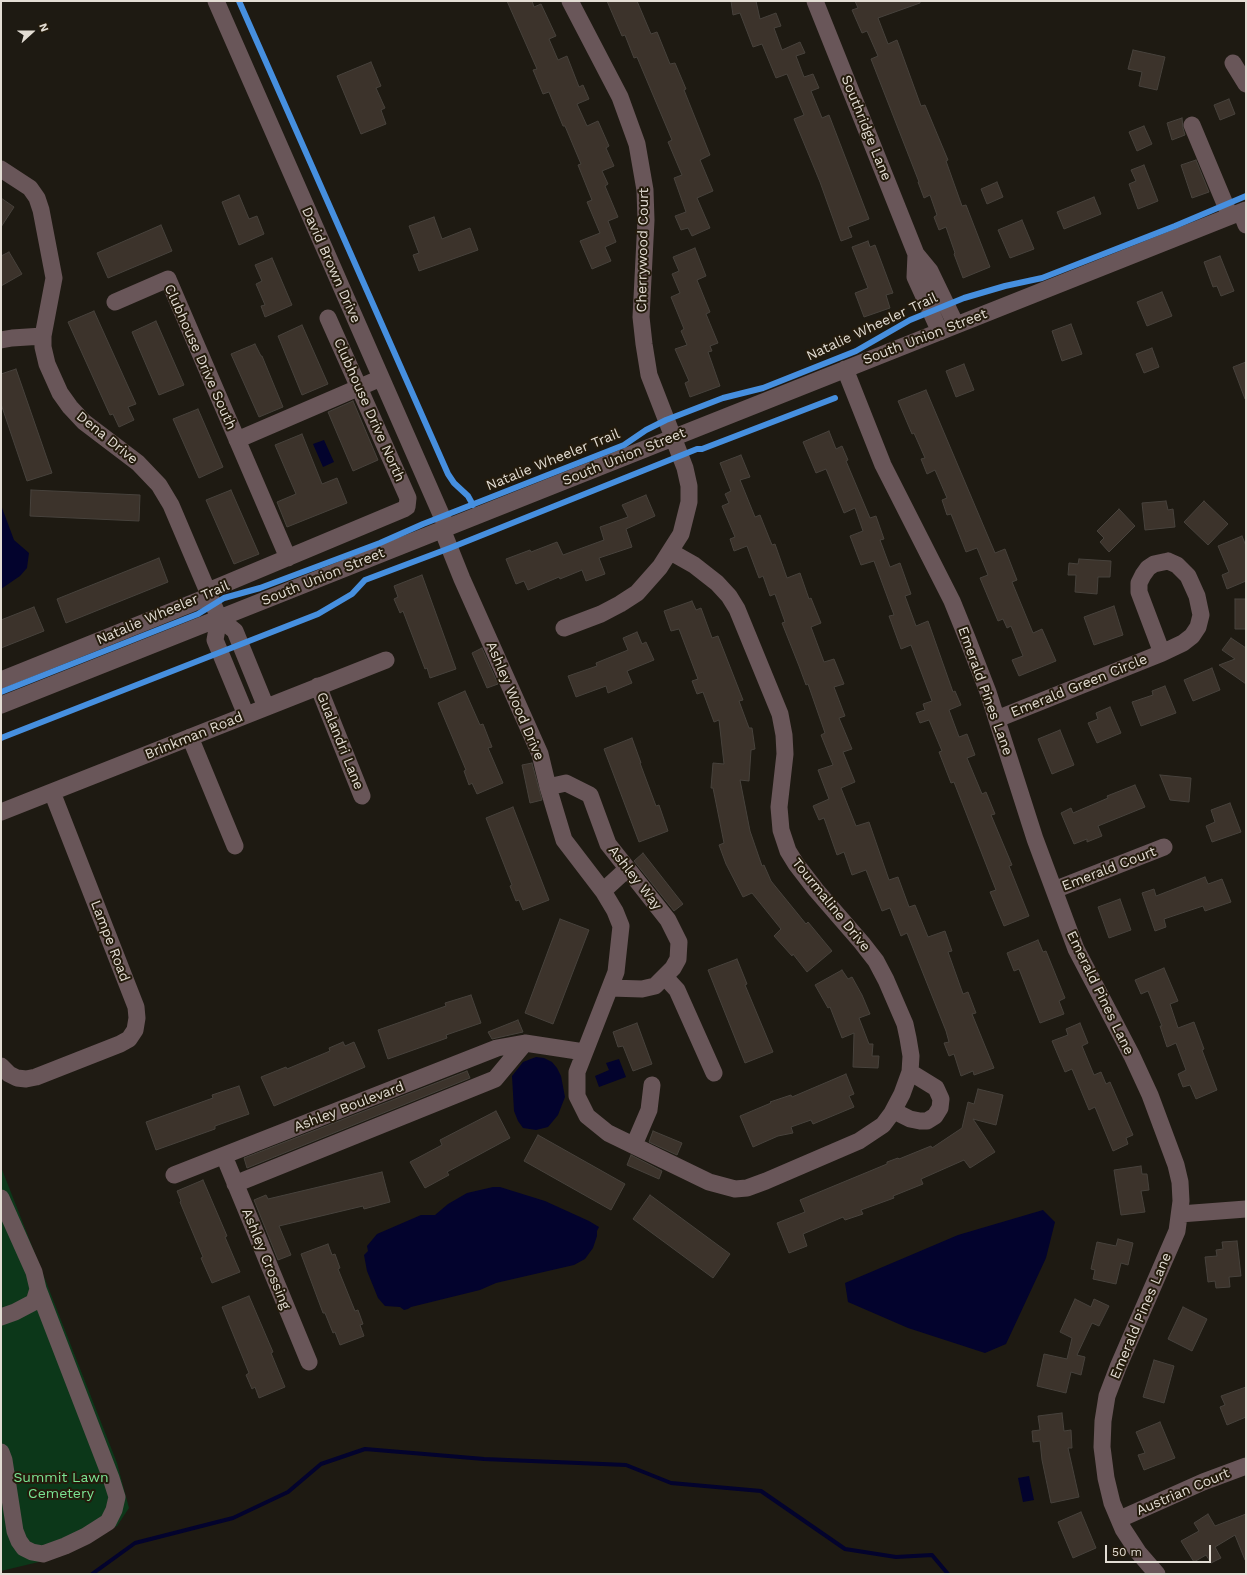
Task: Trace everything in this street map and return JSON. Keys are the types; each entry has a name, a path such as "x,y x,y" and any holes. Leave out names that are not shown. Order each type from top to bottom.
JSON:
{"street":[{"name":"David Brown Drive","path":"216,1 445,528"},
{"name":"Cherrywood Court","path":"564,628 607,610 637,593 656,572 671,552 681,534 689,502 689,486 685,468 649,376 644,344 641,317 646,220 645,190 637,144 620,97 570,1"},
{"name":"Southridge Lane","path":"815,1 916,254 930,271 956,325"},
{"path":"1233,63 1246,84"},
{"path":"1192,125 1241,216"},
{"name":"Dena Drive","path":"1,169 30,188 37,198 41,210 54,278 43,336 43,347 47,364 60,393 70,407 84,422 138,462 159,485 171,505 219,618"},
{"name":"South Union Street","path":"1,705 956,325 1241,216"},
{"name":"Southridge Lane","path":"916,254 915,277 940,332"},
{"name":"Clubhouse Drive South","path":"116,302 168,279 288,558"},
{"name":"Clubhouse Drive North","path":"288,558 404,509 407,507 408,502 408,498 328,318"},
{"path":"1,340 43,336"},
{"name":"Emerald Pines Lane","path":"845,369 884,465 952,602 970,645 997,720 1035,839 1076,949 1132,1056 1150,1095 1167,1139 1180,1182 1180,1214 1177,1231 1118,1367 1107,1396 1103,1421 1102,1447 1106,1478 1112,1503 1123,1528 1138,1552 1157,1574"},
{"name":"Clubhouse Drive South","path":"238,440 381,378"},
{"name":"Ashley Wood Drive","path":"445,528 462,579 540,754 564,840 603,891 615,911 621,926 616,972 577,1072 577,1096 587,1116 608,1133 709,1182 735,1188"},
{"name":"Tourmaline Drive","path":"671,552 694,565 717,583 729,596 745,625 780,714 784,736 785,754 778,807 781,830 788,850 796,864 816,890 866,949 886,980 905,1024 911,1056 910,1072 902,1094 894,1111 882,1125 859,1141 766,1182 747,1188 735,1188"},
{"path":"1,680 209,594 288,558"},
{"name":"Emerald Green Circle","path":"997,720 1162,653 1183,643 1192,636 1198,627 1201,615 1198,601 1188,576 1177,565 1168,562 1154,564 1148,568 1142,575 1139,583 1139,592 1162,653"},
{"path":"219,618 235,631 266,707"},
{"path":"219,618 216,640 246,715"},
{"name":"Brinkman Road","path":"1,812 386,660"},
{"name":"Gualandri Lane","path":"318,686 362,796"},
{"path":"190,737 235,846"},
{"name":"Ashley Way","path":"548,787 566,783 590,795 608,844 668,920 679,942 678,959 673,968 655,986 642,989 610,988"},
{"name":"Lampe Road","path":"1,1066 9,1074 17,1078 26,1079 36,1077 120,1044 129,1039 135,1030 137,1018 136,1007 52,792"},
{"name":"Emerald Court","path":"1054,890 1164,847"},
{"path":"603,891 627,869"},
{"path":"665,977 677,990 714,1073"},
{"name":"Ashley Boulevard","path":"174,1175 497,1048 525,1043 584,1052"},
{"name":"Ashley Boulevard","path":"235,1184 495,1079 525,1043"},
{"path":"894,1111 910,1119 927,1121 935,1116 940,1108 942,1099 936,1088 910,1072"},
{"path":"634,1145 649,1110 652,1085"},
{"name":"Ashley Crossing","path":"224,1156 309,1362"},
{"path":"1,1198 34,1272 38,1289 111,1478 116,1497 114,1510 108,1522 65,1546 43,1554 32,1552 24,1548 18,1541 15,1531 4,1460 1,1452"},
{"path":"1180,1214 1246,1209"},
{"path":"1,1318 34,1302 38,1289"},
{"name":"Austrian Court","path":"1120,1519 1203,1482 1246,1466"}],"green space":[{"name":"Summit Lawn Cemetery","path":"1,1167 117,1463 129,1508 117,1526 47,1560 1,1571"}],"water":[{"path":"324,440 334,462 323,467 313,444"},
{"path":"1,505 14,540 29,553 27,568 20,576 1,589"},
{"path":"536,1057 544,1058 552,1062 557,1068 561,1076 565,1097 558,1115 548,1127 536,1130 523,1128 518,1121 514,1111 512,1076 523,1062"},
{"path":"619,1059 626,1077 599,1087 595,1076 609,1070 606,1063"},
{"path":"493,1187 500,1187 545,1201 599,1227 593,1248 585,1259 574,1265 496,1283 480,1290 404,1310 400,1307 385,1306 378,1298 367,1271 364,1255 368,1251 367,1246 377,1234 421,1215 435,1215 448,1204 467,1193"},
{"path":"1043,1210 1055,1222 1046,1258 1006,1344 985,1353 908,1328 848,1302 845,1283 958,1235"},
{"path":"1029,1476 1034,1500 1023,1502 1018,1478"}],"building":[{"path":"507,1 532,1 534,7 541,4 556,36 549,39 558,60 567,56 579,87 583,85 589,99 577,104 587,126 598,121 609,146 606,148 614,166 602,171 608,184 605,186 618,217 608,221 616,242 605,247 611,261 592,269 580,241 600,233 587,202 592,200 578,165 581,164 549,92 543,94 533,70 537,69"},
{"path":"607,1 637,1 651,34 657,32 670,64 675,63 710,155 700,160 713,191 697,198 710,228 692,236 688,228 681,230 675,216 686,212 674,178 682,175 668,142 672,140 637,57 634,58 625,35 622,36"},
{"path":"731,1 756,1 760,19 776,13 781,26 774,28 782,50 800,42 805,53 796,56 804,77 813,74 819,88 811,91 822,118 829,115 869,219 848,227 852,237 841,241 820,182 794,119 804,115 787,74 776,78 762,44 753,47 740,13 733,15"},
{"path":"855,1 920,1 920,3 878,18 888,44 897,40 921,106 925,105 948,160 946,161 962,206 966,205 990,267 963,278 946,227 939,230 934,217 937,215 930,195 924,198 871,59 878,56 867,31 862,33 852,10 858,8"},
{"path":"1133,50 1165,57 1157,90 1139,86 1142,72 1128,69"},
{"path":"371,62 381,86 376,88 385,108 381,110 386,124 361,134 337,76"},
{"path":"1229,99 1235,114 1220,120 1214,105"},
{"path":"1182,118 1185,135 1172,140 1167,123"},
{"path":"1144,126 1152,144 1137,151 1129,132"},
{"path":"1196,160 1209,192 1192,198 1181,165"},
{"path":"1144,165 1158,201 1138,209 1129,184 1136,181 1131,170"},
{"path":"997,182 1003,197 987,204 981,189"},
{"path":"239,195 249,219 257,216 264,234 239,245 222,202"},
{"path":"1094,197 1101,214 1064,229 1057,212"},
{"path":"1,198 14,207 1,227"},
{"path":"434,217 442,239 470,228 478,250 419,271 413,255 419,253 409,226"},
{"path":"1022,220 1034,249 1010,258 998,230"},
{"path":"161,225 172,251 108,278 97,253"},
{"path":"868,241 870,247 875,245 893,293 886,295 890,308 864,317 855,293 868,288 852,247"},
{"path":"695,248 706,276 697,280 710,312 706,314 718,343 710,346 712,351 708,352 720,386 690,397 685,383 689,381 675,349 687,345 681,331 684,329 671,297 680,293 672,274 679,271 673,257"},
{"path":"9,252 22,274 1,286 1,256"},
{"path":"1220,256 1234,291 1221,296 1217,286 1213,287 1204,262"},
{"path":"272,258 292,305 265,317 261,306 265,305 256,284 262,281 255,265"},
{"path":"1162,292 1172,316 1147,326 1137,302"},
{"path":"94,311 136,404 128,407 134,420 119,427 113,414 110,415 68,322"},
{"path":"156,321 184,385 159,395 132,332"},
{"path":"1071,324 1082,354 1062,361 1052,331"},
{"path":"302,325 328,384 302,395 278,336"},
{"path":"255,344 262,356 283,407 259,417 231,354"},
{"path":"1152,348 1159,367 1144,373 1136,354"},
{"path":"1246,362 1246,398 1245,399 1233,367"},
{"path":"964,364 974,390 956,397 946,371"},
{"path":"16,369 52,473 27,481 1,404 1,374"},
{"path":"926,390 995,553 1005,549 1017,580 1012,582 1033,633 1042,629 1056,661 1019,676 1012,660 1023,656 1011,626 1007,628 1003,619 998,621 980,578 988,575 977,548 966,552 951,514 947,515 942,500 947,498 935,470 927,474 921,459 925,458 914,433 912,434 898,401"},
{"path":"353,401 378,460 353,471 328,412"},
{"path":"198,409 223,467 199,478 173,419"},
{"path":"829,431 836,449 842,446 848,460 846,461 870,518 876,516 884,539 880,540 890,567 900,563 911,594 905,596 916,626 928,621 953,692 955,691 961,705 949,710 959,737 967,734 975,755 967,758 982,794 986,792 995,814 991,815 1012,865 1009,866 1029,916 1004,926 990,892 996,890 954,782 951,783 939,752 942,751 929,720 920,723 916,713 925,710 923,704 932,701 911,645 901,649 889,616 894,615 874,561 861,565 850,536 863,531 855,508 844,513 826,469 816,473 803,442"},
{"path":"302,434 322,484 337,478 347,503 287,527 277,502 296,494 275,445"},
{"path":"741,455 750,477 740,480 755,517 760,515 772,545 775,544 787,578 800,573 809,599 811,598 821,623 811,627 824,662 834,659 844,684 834,687 845,716 839,718 852,749 843,752 855,782 841,788 856,826 869,822 889,880 898,877 909,907 915,905 928,937 945,931 952,951 948,952 963,994 968,992 976,1013 972,1014 994,1068 974,1075 973,1071 961,1076 954,1054 949,1056 944,1043 949,1042 946,1031 907,933 901,936 890,908 882,911 866,870 852,875 844,852 837,855 824,818 819,820 813,806 829,799 818,770 833,765 821,735 825,733 808,684 806,685 782,623 785,622 775,594 770,596 763,576 759,578 747,546 734,551 730,539 735,537 722,506 729,503 725,494 731,491 720,463"},
{"path":"31,490 140,495 139,521 30,516"},
{"path":"231,490 259,554 234,564 206,500"},
{"path":"646,495 655,516 626,529 632,547 599,558 605,574 586,581 582,570 560,579 559,577 528,590 524,581 516,584 506,559 530,550 531,552 557,542 563,555 604,540 600,527 628,517 622,505"},
{"path":"1166,501 1168,510 1173,509 1175,527 1145,530 1142,503"},
{"path":"1204,501 1228,524 1208,545 1184,522"},
{"path":"1119,509 1135,526 1109,552 1100,542 1104,538 1097,531"},
{"path":"1242,536 1246,546 1246,581 1227,589 1222,575 1229,572 1218,546"},
{"path":"159,558 168,582 66,623 57,599"},
{"path":"1079,559 1111,561 1110,577 1098,577 1097,594 1075,592 1076,575 1068,575 1069,563 1078,564"},
{"path":"422,575 456,669 430,678 427,668 425,669 403,611 400,613 394,599 398,597 394,586"},
{"path":"1235,599 1246,599 1246,629 1235,629"},
{"path":"692,601 696,610 701,608 712,638 718,636 743,700 739,701 749,728 752,728 755,749 751,750 749,781 740,780 750,831 762,866 764,865 771,881 806,924 808,922 832,951 807,972 793,954 792,956 774,936 781,929 752,893 743,897 726,864 719,845 724,843 713,788 711,788 713,763 724,764 719,720 714,722 703,692 697,694 692,681 698,679 679,629 671,631 664,611"},
{"path":"1114,606 1123,635 1094,645 1084,617"},
{"path":"34,607 44,631 1,648 1,620"},
{"path":"637,632 642,644 646,642 654,660 627,671 632,683 608,693 606,686 576,697 568,676 597,666 596,663 628,650 623,638"},
{"path":"1231,638 1246,648 1246,684 1219,665 1235,659 1222,650"},
{"path":"482,648 498,684 487,688 472,653"},
{"path":"1212,668 1220,690 1193,701 1184,680"},
{"path":"1165,686 1176,713 1141,726 1132,702 1153,695 1152,691"},
{"path":"465,691 480,725 483,724 492,747 488,748 503,783 477,794 472,783 469,785 464,771 466,770 438,703"},
{"path":"1110,707 1121,733 1097,743 1088,723 1098,719 1096,713"},
{"path":"1060,730 1074,765 1052,774 1038,739"},
{"path":"632,738 656,806 659,805 668,831 639,842 604,749"},
{"path":"532,763 542,800 530,803 522,765"},
{"path":"1160,775 1191,778 1189,802 1170,800"},
{"path":"1135,785 1145,807 1098,826 1102,836 1087,842 1087,839 1074,844 1061,813 1071,808 1073,813 1108,798 1107,796"},
{"path":"1230,803 1241,832 1212,842 1206,826 1215,822 1211,810"},
{"path":"513,807 549,900 523,910 519,900 516,901 510,886 512,885 486,818"},
{"path":"643,853 683,904 674,911 634,861"},
{"path":"1205,877 1208,884 1222,879 1231,902 1205,911 1203,906 1164,919 1166,927 1155,931 1142,893 1154,889 1156,896"},
{"path":"1120,899 1131,930 1109,938 1098,907"},
{"path":"560,919 589,930 553,1024 525,1013"},
{"path":"1038,940 1043,952 1046,951 1065,998 1059,1001 1064,1014 1040,1023 1019,969 1014,971 1007,953"},
{"path":"737,959 747,984 745,985 773,1052 745,1063 708,970"},
{"path":"1164,968 1178,1001 1170,1004 1178,1028 1194,1022 1204,1049 1202,1050 1217,1090 1196,1099 1190,1085 1183,1087 1178,1074 1186,1070 1176,1043 1167,1047 1160,1026 1162,1026 1148,991 1141,994 1135,980"},
{"path":"842,970 848,979 852,977 870,1014 859,1018 869,1044 873,1044 872,1056 879,1056 878,1068 853,1067 854,1033 842,1038 830,1007 828,1008 815,985"},
{"path":"471,995 481,1023 446,1035 447,1038 388,1059 378,1030 446,1006 445,1003"},
{"path":"518,1020 523,1032 492,1039 488,1032"},
{"path":"637,1023 652,1064 633,1071 623,1046 618,1047 613,1032"},
{"path":"1080,1023 1088,1043 1082,1046 1094,1075 1101,1072 1106,1084 1110,1082 1133,1135 1126,1138 1128,1144 1113,1151 1095,1107 1089,1110 1072,1069 1065,1072 1052,1041 1068,1035 1066,1029"},
{"path":"343,1042 345,1046 354,1042 365,1067 274,1106 261,1077 286,1067 287,1069 330,1051 329,1048"},
{"path":"467,1071 470,1078 247,1168 244,1158"},
{"path":"846,1074 854,1094 849,1096 854,1107 813,1124 811,1120 791,1127 793,1133 778,1136 753,1147 740,1116 771,1103 770,1102 791,1095 792,1097"},
{"path":"239,1086 249,1114 215,1126 215,1129 156,1150 146,1122 213,1098 212,1095"},
{"path":"978,1089 1003,1095 996,1125 973,1119 995,1152 970,1168 964,1160 921,1179 923,1184 893,1196 894,1198 861,1210 863,1214 845,1220 843,1217 803,1234 807,1246 789,1253 777,1223 805,1212 800,1200 887,1164 887,1162 898,1158 899,1159 931,1146 932,1148 962,1128 968,1102 974,1104"},
{"path":"496,1111 510,1138 447,1172 449,1175 425,1188 410,1162 442,1145 440,1140"},
{"path":"653,1131 682,1143 677,1155 649,1142"},
{"path":"538,1135 625,1184 611,1210 524,1161"},
{"path":"631,1155 662,1171 659,1179 627,1165"},
{"path":"1141,1166 1142,1174 1147,1174 1149,1190 1141,1191 1145,1212 1121,1215 1114,1170"},
{"path":"382,1172 390,1202 364,1209 363,1206 279,1226 291,1255 278,1260 254,1200 266,1195 268,1199"},
{"path":"203,1180 227,1236 225,1237 240,1272 212,1283 201,1258 203,1257 180,1202 181,1201 177,1191"},
{"path":"650,1195 730,1254 713,1278 633,1219"},
{"path":"1118,1239 1133,1243 1128,1265 1121,1263 1116,1284 1093,1279 1095,1270 1091,1269 1097,1242 1116,1246"},
{"path":"1237,1241 1241,1276 1229,1277 1230,1287 1216,1288 1215,1281 1208,1282 1205,1257 1217,1256 1216,1250 1223,1249 1222,1242"},
{"path":"328,1244 332,1255 335,1254 340,1268 338,1269 355,1311 358,1310 363,1324 360,1325 364,1336 340,1345 335,1332 333,1333 325,1313 323,1313 301,1254"},
{"path":"249,1296 273,1352 271,1353 285,1387 259,1398 255,1387 252,1389 246,1375 249,1373 222,1307"},
{"path":"1075,1299 1091,1307 1094,1299 1109,1306 1099,1326 1092,1323 1077,1355 1085,1357 1081,1375 1071,1372 1066,1393 1037,1386 1044,1354 1067,1359 1072,1338 1060,1332"},
{"path":"1183,1307 1207,1319 1192,1351 1168,1339"},
{"path":"1154,1360 1174,1366 1164,1403 1143,1397"},
{"path":"1246,1387 1246,1417 1227,1425 1220,1407 1225,1405 1221,1396"},
{"path":"1062,1413 1064,1431 1071,1430 1072,1448 1068,1448 1079,1497 1051,1503 1042,1460 1040,1441 1033,1442 1032,1431 1040,1430 1038,1416"},
{"path":"1160,1422 1175,1458 1144,1470 1138,1455 1145,1453 1136,1432"},
{"path":"1081,1512 1096,1548 1073,1558 1058,1522"},
{"path":"1208,1514 1215,1526 1246,1514 1246,1560 1235,1535 1215,1547 1221,1558 1211,1563 1206,1555 1194,1562 1181,1541 1199,1531 1194,1523"}],"waterway":[{"path":"92,1574 135,1543 233,1518 288,1492 321,1464 365,1449 484,1459 626,1465 671,1483 761,1491 845,1549 896,1557 932,1555 948,1574"}],"cycle path":[{"path":"239,1 448,474 454,483 468,496 473,505"},
{"name":"Natalie Wheeler Trail","path":"1,692 198,614 224,598 260,588 380,543 423,524 624,445 646,430 666,420 723,398 763,388 856,351 910,320 964,298 1005,286 1042,278 1175,226 1246,196"},
{"path":"1,738 318,614 352,594 365,580 450,548 697,449 702,449 835,398"}]}
